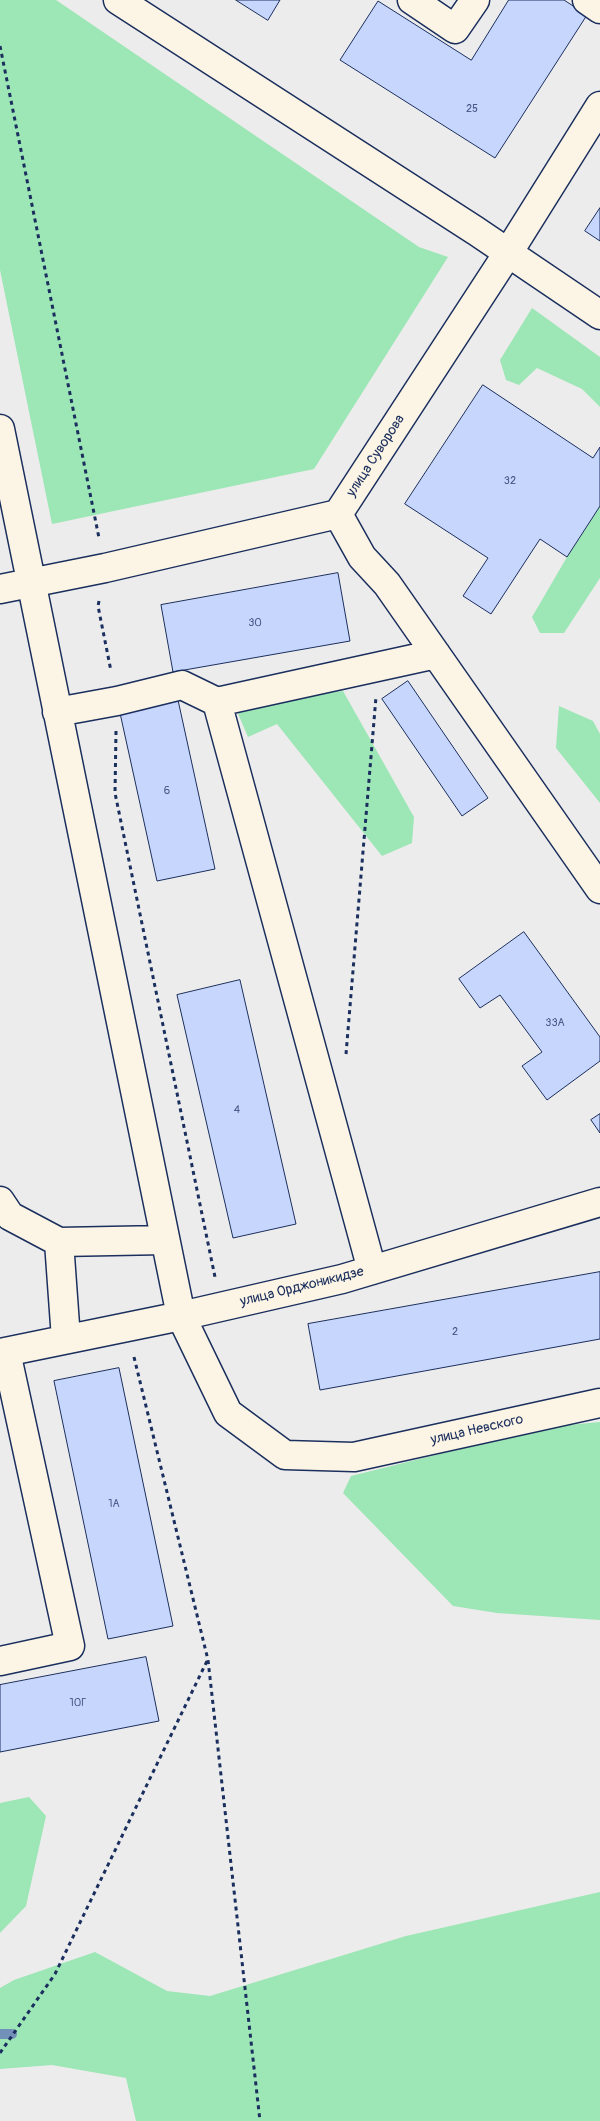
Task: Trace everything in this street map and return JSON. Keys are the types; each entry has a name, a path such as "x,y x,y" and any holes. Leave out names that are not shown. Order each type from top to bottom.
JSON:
{"street":[{"path":"118,0 508,253 600,315"},
{"path":"412,0 455,29 475,0"},
{"path":"587,0 600,9"},
{"name":"улица Суворова","path":"338,514 508,253 600,106"},
{"name":"улица Невского","path":"0,429 181,1316 228,1413 285,1455 354,1457 600,1402"},
{"path":"0,589 338,514 362,557 387,584 600,889"},
{"path":"57,712 117,701 182,685 217,702 436,654"},
{"path":"217,702 372,1270"},
{"path":"0,1202 10,1216 59,1242 166,1240"},
{"name":"улица Орджоникидзе","path":"3,1353 181,1316 342,1279 600,1202"},
{"path":"59,1242 66,1339"},
{"path":"0,1661 70,1646 3,1353"}],"path":[{"path":"346,1059 378,667"},
{"path":"127,1327 208,1660 260,2121"},
{"path":"0,2053 55,1974 208,1660"}],"green space":[{"path":"0,0 56,0 419,247 448,257 314,469 52,524 0,270"},
{"path":"532,308 600,357 600,407 582,389 537,368 519,385 506,380 500,360"},
{"path":"600,506 600,578 564,633 540,633 532,617"},
{"path":"343,691 414,817 412,843 382,856 277,724 248,737 234,704"},
{"path":"559,706 593,721 600,734 600,803 556,748"},
{"path":"600,1422 600,1620 497,1613 453,1606 343,1493 351,1476 548,1427"},
{"path":"29,1797 46,1816 26,1906 0,1933 0,1803"},
{"path":"600,1892 600,2121 136,2121 126,2078 52,2065 0,2069 0,1988 14,1980 95,1952 167,1991 210,1996 406,1936"}],"building":[{"path":"236,0 280,0 268,20"},
{"path":"509,0 564,0 587,15 495,158 340,60 378,1 471,60"},
{"path":"600,208 600,241 585,231"},
{"path":"483,385 593,458 600,447 600,506 567,557 540,539 491,614 463,596 488,558 405,504"},
{"path":"338,573 350,641 173,672 161,605"},
{"path":"408,681 488,798 462,816 382,699"},
{"path":"178,700 215,869 157,881 120,713"},
{"path":"524,932 600,1037 600,1061 547,1100 522,1066 542,1052 500,995 480,1008 459,979"},
{"path":"240,980 296,1224 233,1238 177,995"},
{"path":"600,1114 600,1133 591,1120"},
{"path":"600,1272 600,1339 320,1390 308,1324"},
{"path":"119,1368 173,1626 108,1639 54,1381"},
{"path":"146,1657 159,1721 0,1752 0,1685"}],"waterway":[{"path":"0,2034 12,2034"}]}
